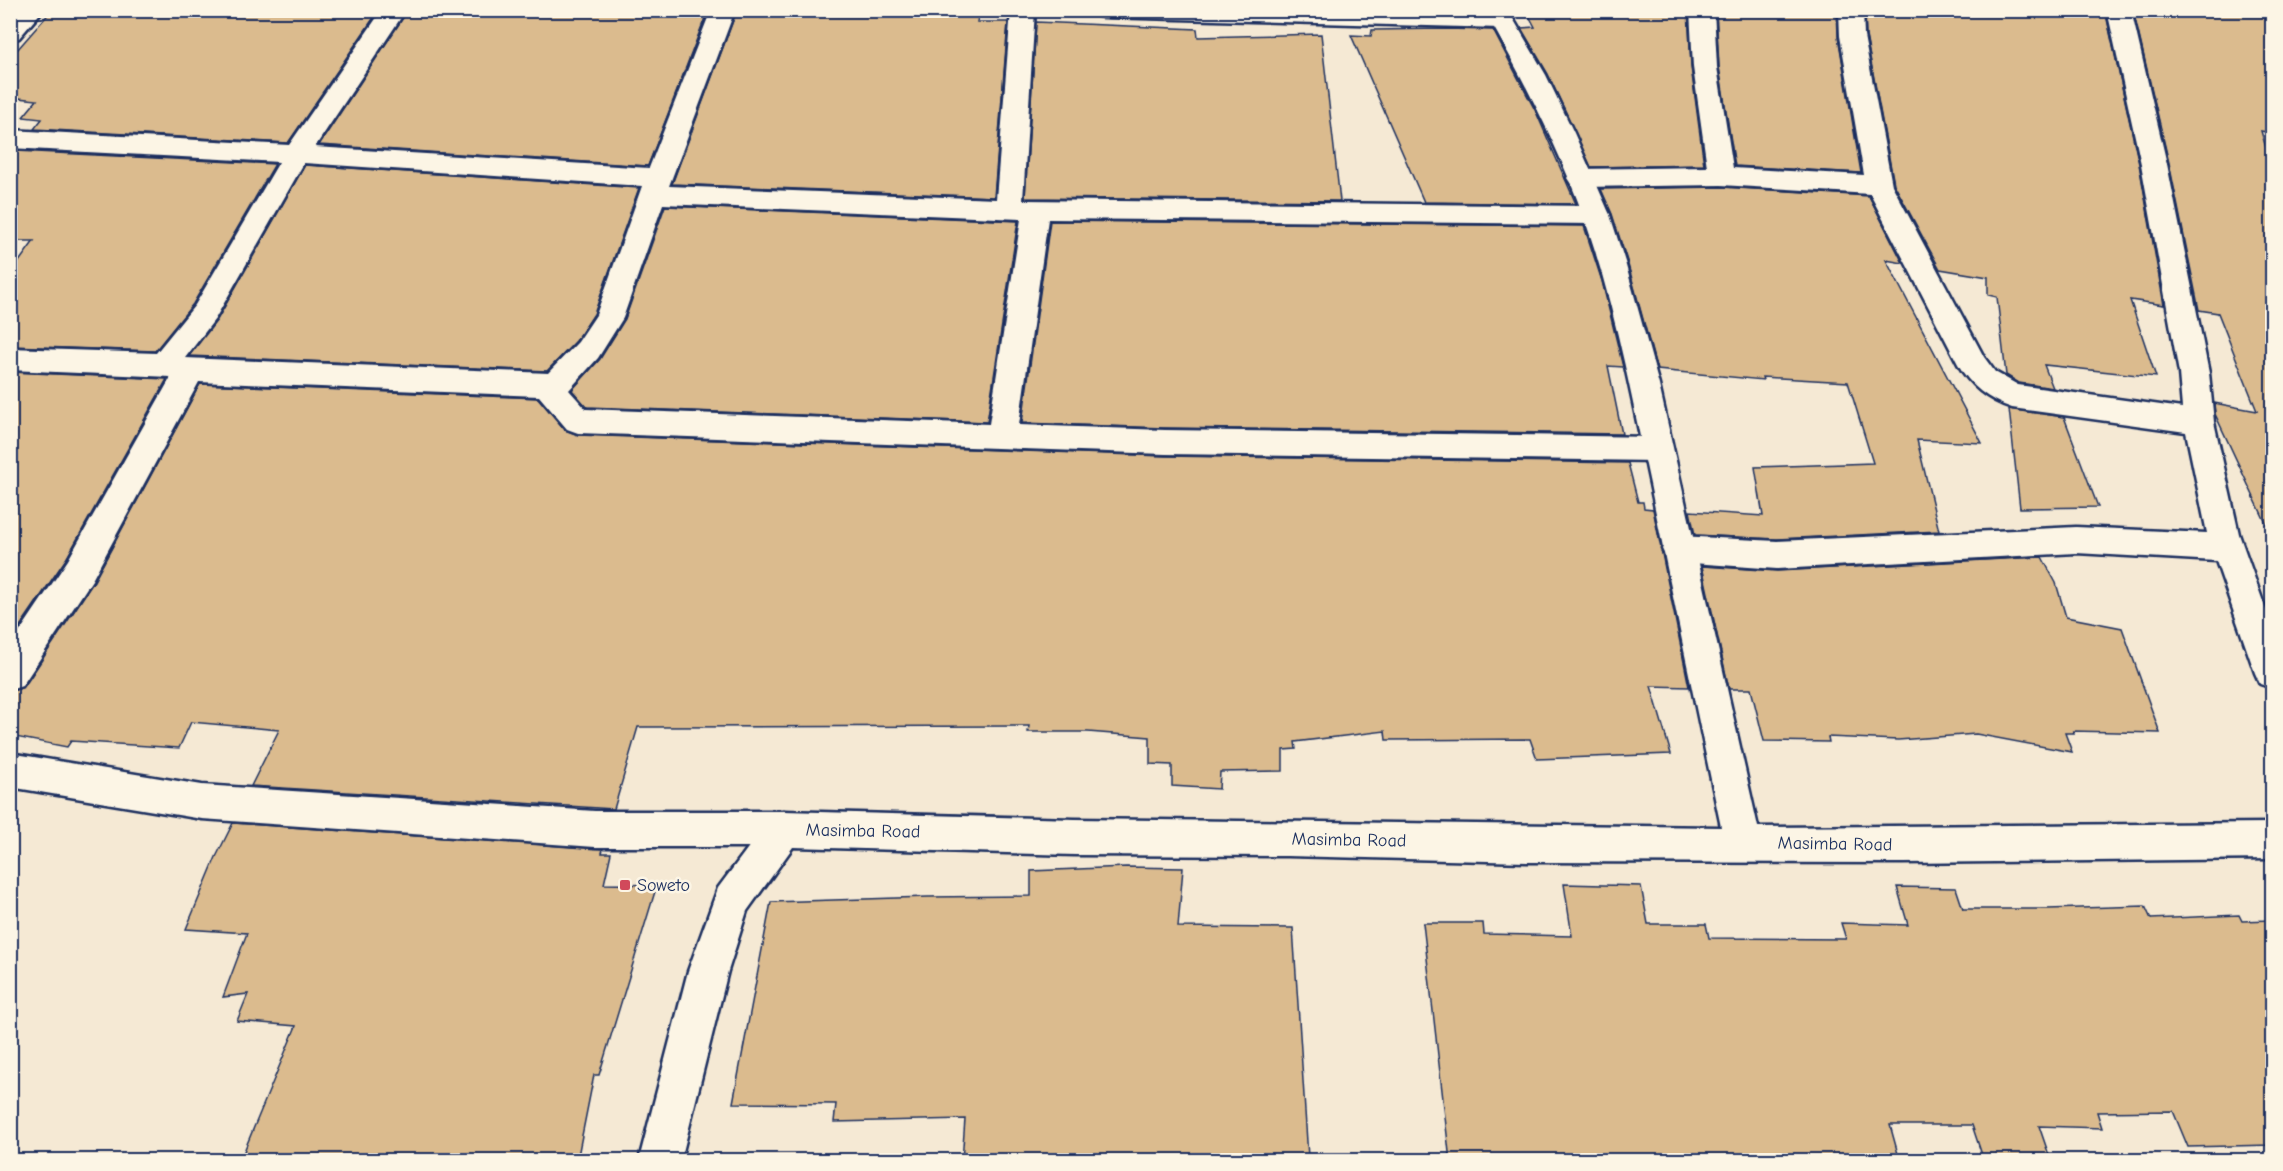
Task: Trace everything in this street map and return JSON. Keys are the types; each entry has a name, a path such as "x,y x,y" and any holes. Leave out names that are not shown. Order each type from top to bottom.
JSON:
{"street":[{"path":"10,33 31,10"},
{"path":"10,675 80,570 205,312 297,153 394,10"},
{"path":"10,359 548,386 558,382 588,350 609,318 723,10"},
{"path":"1002,437 1023,209 1023,10"},
{"path":"1103,10 1498,16 1533,75 1580,178 1596,215 1624,307 1743,843"},
{"path":"1702,10 1705,67 1721,176"},
{"path":"1851,10 1853,46 1879,185 1973,364 1985,380 2012,396 2199,422"},
{"path":"2119,10 2154,164 2194,373 2199,422 2227,548 2272,673"},
{"path":"10,139 297,153 532,171 656,186 1023,209 1596,215"},
{"path":"1580,178 1721,176 1879,185"},
{"path":"548,386 578,421 1165,442 1657,448"},
{"path":"1678,549 1777,555 1826,554 2021,541 2076,540 2227,548"},
{"path":"10,770 202,802 595,829 783,829"},
{"name":"Masimba Road","path":"660,1161 708,970 731,901 783,829 1075,837 1287,838 1527,844 1903,845 2272,841"}],"building":[{"path":"52,10 379,10 288,143 34,129 42,119 23,117 37,100 10,97 10,58"},
{"path":"408,10 708,10 648,166 319,145"},
{"path":"737,10 798,10 855,15 855,13 941,15 978,17 977,22 1008,22 994,197 672,184"},
{"path":"1526,10 1688,10 1691,67 1704,165 1591,167 1548,74 1521,28 1535,27"},
{"path":"1716,10 1837,10 1838,36 1861,173 1735,166 1719,67"},
{"path":"1865,10 2105,10 2139,164 2164,305 2130,300 2156,377 2044,365 2053,388 2019,383 2006,375 1997,297 1988,295 1988,277 1940,269 1894,184 1866,36"},
{"path":"2133,10 2272,10 2272,133 2261,131 2272,168 2272,536 2215,414 2214,403 2257,411 2218,313 2199,310 2169,163"},
{"path":"1036,22 1197,29 1198,37 1321,34 1340,201 1025,198"},
{"path":"1372,30 1493,30 1536,112 1576,204 1424,202 1351,35 1371,36"},
{"path":"16,151 275,164 193,304 155,351 10,346 10,274 34,241 10,241 10,157"},
{"path":"305,165 639,188 594,314 576,341 547,371 189,356 217,320"},
{"path":"1721,187 1869,196 1903,263 1886,260 1982,443 1917,440 1939,531 1777,539 1695,535 1690,511 1763,516 1755,467 1873,463 1848,382 1762,377 1763,380 1657,370 1627,261 1612,214 1601,189"},
{"path":"665,206 1018,221 987,422 587,407 572,390 600,359 625,319"},
{"path":"1050,221 1584,226 1602,281 1623,367 1608,366 1622,434 1165,428 1022,423"},
{"path":"10,372 167,379 66,559 10,641"},
{"path":"200,384 538,398 565,430 578,435 1165,456 1628,463 1638,502 1643,502 1644,508 1653,509 1689,687 1651,686 1671,754 1537,759 1530,739 1386,740 1385,731 1295,742 1296,749 1283,750 1283,771 1220,772 1219,789 1172,786 1172,765 1150,764 1150,737 1088,732 1028,732 1029,726 638,727 614,809 251,786 279,730 191,722 179,748 71,741 67,747 10,736 10,692 24,687 94,581"},
{"path":"2009,409 2064,417 2098,507 2020,508"},
{"path":"2042,557 2056,583 2066,617 2122,628 2160,733 2073,731 2074,733 2065,733 2072,752 1976,734 1898,740 1828,737 1829,742 1764,741 1751,689 1729,689 1702,566 1777,571"},
{"path":"233,823 603,849 602,853 611,853 604,884 657,885 599,1075 594,1075 577,1161 240,1161 296,1026 237,1021 248,994 223,997 247,933 186,929"},
{"path":"1126,867 1183,868 1178,927 1293,928 1308,1157 1167,1157 1167,1161 962,1161 965,1119 834,1122 836,1104 733,1103 771,902 1031,896 1031,871"},
{"path":"1564,884 1641,886 1648,924 1706,924 1709,938 1846,939 1841,923 1908,925 1897,887 1956,888 1963,909 2145,906 2151,919 2239,915 2242,921 2272,920 2272,1145 2188,1147 2173,1111 2097,1112 2102,1128 2039,1126 2051,1161 1984,1161 1972,1125 1890,1125 1900,1161 1450,1161 1423,923 1483,923 1484,934 1572,936"}],"place":[{"name":"Soweto","path":"625,885"}]}
